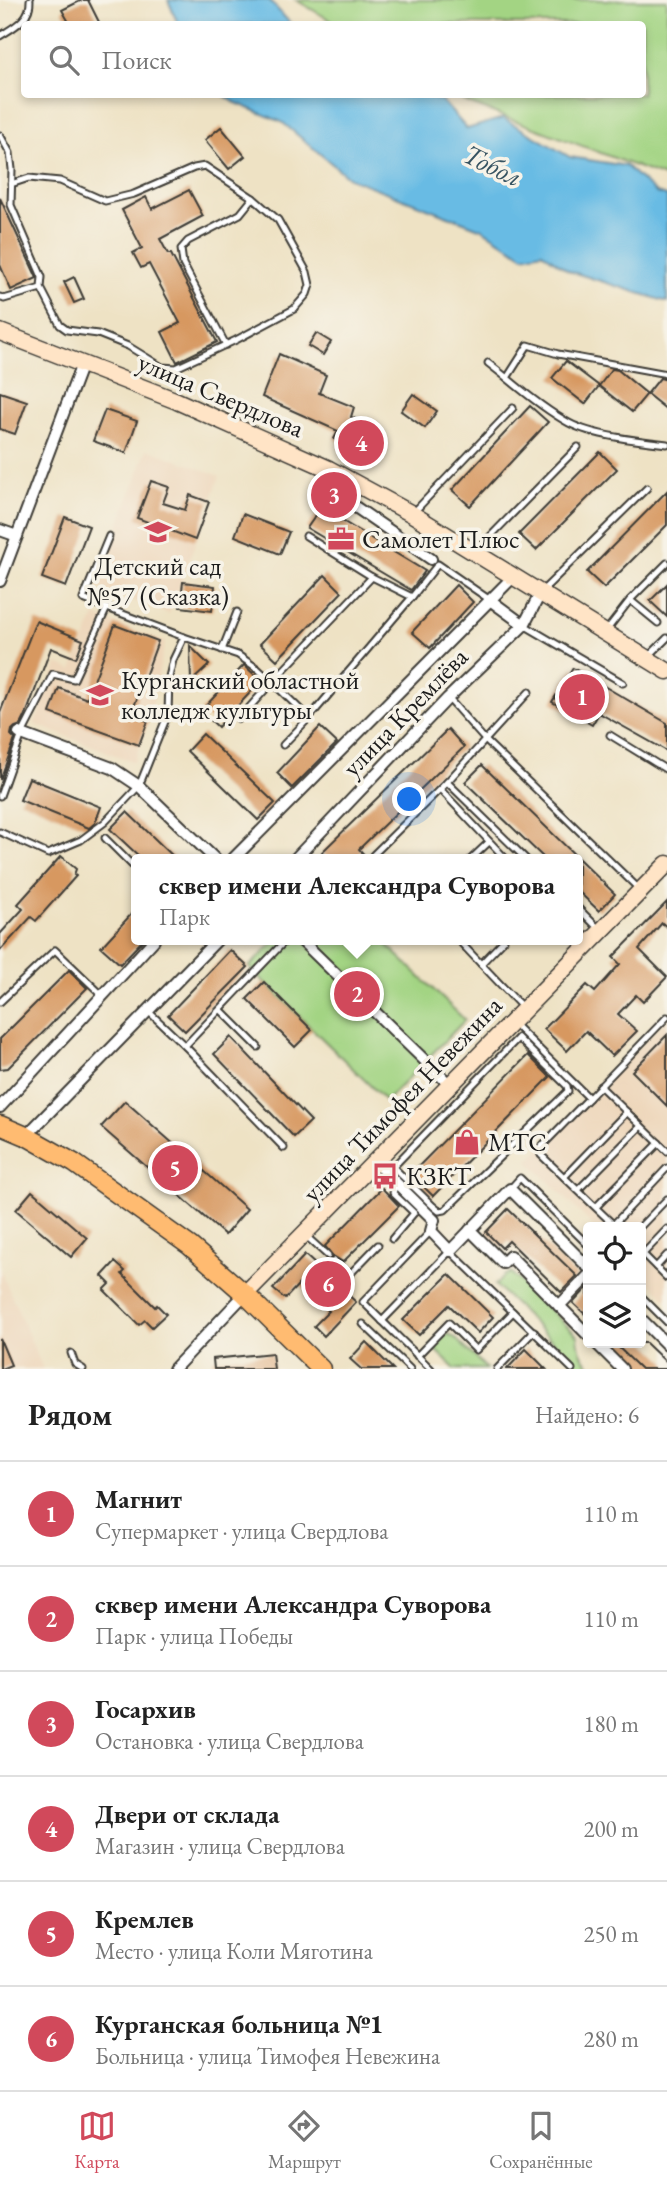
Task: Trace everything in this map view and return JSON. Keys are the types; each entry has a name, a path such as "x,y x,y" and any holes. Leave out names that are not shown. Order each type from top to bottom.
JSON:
{"main road":[{"name":"улица Свердлова","path":"0,332 177,401 329,469 412,514 667,671"},
{"name":"улица Тимофея Невежина","path":"245,1294 304,1234 385,1168 450,1086 517,1031 525,1009 667,864"},
{"path":"0,1125 74,1163 190,1246 245,1294 321,1369"}],"street":[{"path":"0,581 82,364"},
{"path":"351,504 435,561"},
{"path":"0,530 17,536"},
{"name":"улица Кремлёва","path":"238,854 513,577"},
{"name":"улица Кремлёва","path":"300,854 448,698 524,625 541,592"},
{"path":"490,600 524,625"},
{"path":"21,733 112,768 139,786 210,854"},
{"path":"0,1107 149,945"},
{"path":"26,1136 212,945"},
{"path":"306,945 450,1086"},
{"path":"385,1168 396,1183 434,1220 430,1231 450,1251 510,1189 583,1262"},
{"path":"470,1230 503,1263 510,1256 583,1330"},
{"path":"559,1306 583,1281"},
{"name":"улица Тимофея Невежина","path":"174,1369 245,1294"},
{"path":"646,1324 667,1345"},
{"path":"601,1348 622,1369"}],"lane":[{"path":"23,21 29,14 30,0"},
{"path":"0,36 21,23"},
{"path":"0,135 10,153 11,205 42,277 41,288 60,325 67,331 98,334 128,346 162,368 176,368 294,309 310,285 307,272 278,219 253,198 205,166 194,168 134,194 105,201 60,181 29,178 11,184"},
{"path":"226,345 183,264 181,249 188,241 240,214 253,198"},
{"path":"0,297 4,299 41,288"},
{"path":"506,377 528,345 558,354 667,374"},
{"path":"488,363 526,394 571,424 625,439 667,444"},
{"path":"412,514 513,408"},
{"path":"475,552 578,447"},
{"path":"541,592 647,488"},
{"path":"109,536 83,599 238,655 258,669 309,718"},
{"path":"306,536 372,577 412,597"},
{"path":"283,745 412,597 435,561 490,600"},
{"path":"604,634 631,600 667,563"},
{"path":"239,719 372,577"},
{"path":"631,600 658,623"},
{"path":"0,796 21,733 53,674 74,679 107,608"},
{"path":"222,650 237,611"},
{"path":"524,625 623,683"},
{"path":"0,831 48,854 81,840 105,822 139,786 167,714 169,677 173,660 184,637"},
{"path":"647,658 667,638"},
{"path":"374,854 447,782 529,692"},
{"path":"448,698 486,741 641,891"},
{"path":"610,735 667,770"},
{"path":"447,782 521,854"},
{"path":"440,789 501,854"},
{"path":"105,838 131,864"},
{"path":"476,854 488,842"},
{"path":"583,916 596,936"},
{"path":"583,931 596,936"},
{"path":"185,1046 281,945"},
{"path":"463,945 525,1009"},
{"path":"481,964 499,945"},
{"path":"0,1002 55,950 102,995"},
{"path":"221,1010 258,1047"},
{"path":"148,1011 284,1147"},
{"path":"610,1222 541,1155 539,1149 667,1017"},
{"path":"517,1031 589,1098"},
{"path":"517,1031 567,1086 568,1091 445,1210 439,1211 385,1168 517,1031"},
{"path":"600,1086 667,1151"},
{"path":"564,1177 627,1112"},
{"path":"578,1190 641,1126"},
{"path":"596,1208 659,1143"},
{"path":"618,1222 667,1168"},
{"path":"510,1189 520,1178 583,1240"},
{"path":"391,1239 414,1213 394,1193 396,1183"},
{"path":"645,1222 667,1199"},
{"path":"646,1249 667,1229"},
{"path":"430,1231 363,1302 431,1369"},
{"path":"304,1234 328,1256"},
{"path":"334,1261 349,1275 378,1245"},
{"path":"382,1321 450,1251 572,1369"},
{"path":"656,1267 667,1255"},
{"path":"646,1257 667,1278"},
{"path":"646,1301 667,1322"},
{"path":"417,1356 449,1323 476,1350 513,1312"},
{"path":"363,1324 410,1369"},
{"path":"497,1369 534,1331"},
{"path":"71,1353 75,1364 83,1369"}],"shaded area":[{"name":"Детский сад №57 (Сказка)","path":"147,449 220,476 169,614 96,587"},
{"name":"Курганский областной колледж культуры","path":"95,616 165,642 149,720 134,762 34,724 58,664 72,670"},
{"path":"667,1019 667,1300 646,1279 646,1222 589,1222 528,1161"},
{"path":"0,1269 43,1369 0,1369"}],"green space":[{"path":"296,0 667,0 667,178 459,98 646,98 646,21 332,21"},
{"path":"271,945 387,945 465,1020 386,1101 249,967"},
{"path":"511,1273 578,1336 582,1354 593,1369 581,1369 495,1285"},
{"path":"448,1334 487,1369 455,1369 432,1347"}],"water":[{"path":"168,0 269,0 288,21 177,21"},
{"name":"Тобол","path":"228,98 432,98 442,101 467,129 503,118 570,157 626,166 656,193 667,196 667,302 569,271 542,252 524,256 482,229 349,178 282,122"}],"building":[{"path":"82,0 88,0 98,21 68,21 62,10"},
{"path":"221,127 245,156 229,169 205,140"},
{"path":"189,190 203,216 160,239 168,254 171,254 217,342 177,362 162,332 180,323 149,264 141,268 133,253 142,248 122,210 146,197 152,209"},
{"path":"0,198 37,278 11,290 0,265"},
{"path":"74,277 84,299 74,303 64,282"},
{"path":"316,333 331,342 323,355 308,346"},
{"path":"279,354 326,375 319,393 354,407 351,417 370,425 365,436 370,438 364,452 334,439 338,431 262,397"},
{"path":"566,361 599,386 585,404 552,378"},
{"path":"612,369 618,370 647,394 632,412 599,386"},
{"path":"660,378 667,380 667,410 647,394"},
{"path":"0,392 27,401 15,434 0,429"},
{"path":"413,394 437,411 425,428 401,411"},
{"path":"530,406 548,422 470,506 452,490"},
{"path":"105,410 137,421 126,453 93,441"},
{"path":"600,452 617,469 536,550 519,534"},
{"path":"151,481 169,487 163,503 185,510 190,495 209,502 195,540 137,518"},
{"path":"667,491 667,525 604,588 587,572"},
{"path":"321,508 425,571 411,590 307,528"},
{"path":"243,514 289,532 280,554 235,536"},
{"path":"65,517 89,526 66,587 42,578"},
{"path":"325,575 342,592 277,660 260,644"},
{"path":"183,582 215,586 212,611 180,607"},
{"path":"667,584 667,617 650,601"},
{"path":"456,585 473,602 430,648 412,632"},
{"path":"36,621 83,640 76,658 51,648 25,717 21,725 12,730 11,735 15,739 0,780 0,713"},
{"path":"115,625 158,641 131,715 148,721 139,745 50,713 59,688 87,699"},
{"path":"190,646 209,665 191,682"},
{"path":"244,665 261,681 218,727 201,711"},
{"path":"573,668 667,723 667,751 599,713 592,725 552,702"},
{"path":"320,727 337,743 292,788 277,773"},
{"path":"448,729 464,747 359,849 364,854 322,852"},
{"path":"203,734 275,803 258,820 187,751"},
{"path":"482,765 574,854 540,854 465,782"},
{"path":"29,778 101,807 95,823 89,828 20,800"},
{"path":"127,812 171,854 137,854 110,829"},
{"path":"61,856 76,869 76,876 36,921 31,917 0,951 0,934 23,909 18,904"},
{"path":"583,863 615,894 599,911 583,896"},
{"path":"667,902 667,927 662,923 639,949 667,977 643,1002 636,995 618,1014 637,1031 612,1056 586,1031 567,1051 544,1029 587,985 595,992 620,964 613,957"},
{"path":"131,914 131,945 138,945 120,964 101,947"},
{"path":"230,950 248,967 185,1031 168,1015"},
{"path":"69,970 87,988 8,1068 0,1069 0,1039"},
{"path":"264,982 312,1030 295,1047 247,999"},
{"path":"667,1035 667,1106 632,1071"},
{"path":"231,1037 311,1121 294,1137 214,1054"},
{"path":"528,1055 550,1077 433,1196 411,1174"},
{"path":"125,1101 247,1209 225,1235 101,1127"},
{"path":"382,1188 399,1206 343,1262 333,1256 325,1246"},
{"path":"32,1191 87,1238 71,1257 16,1210"},
{"path":"508,1209 577,1276 561,1292 509,1241 502,1248 486,1232"},
{"path":"305,1255 356,1302 324,1336 314,1326 329,1311 299,1284 285,1299 273,1289"},
{"path":"115,1262 125,1271 122,1274 155,1307 157,1305 166,1314 152,1327 145,1320 139,1325 104,1290 110,1284 102,1276"},
{"path":"449,1274 493,1317 478,1333 449,1305 419,1335 403,1320"},
{"path":"583,1292 583,1312 573,1303"},
{"path":"0,1339 11,1365 1,1369 0,1369"},
{"path":"366,1342 393,1369 361,1369 350,1359"},
{"path":"646,1343 667,1363 667,1369 641,1369 619,1348 646,1348"},
{"path":"526,1349 546,1369 507,1369"},
{"path":"272,1353 274,1369 214,1369 213,1359"}],"place":[{"name":"Двери от склада","path":"361,443"},
{"name":"Госархив","path":"334,495"},
{"name":"Детский сад №57 (Сказка)","path":"158,532"},
{"name":"Самолет Плюс","path":"341,539"},
{"name":"Курганский областной колледж культуры","path":"100,695"},
{"name":"Магнит","path":"582,697"},
{"name":"сквер имени Александра Суворова","path":"357,994"},
{"name":"МТС","path":"467,1142"},
{"name":"Кремлев","path":"175,1168"},
{"name":"КЗКТ","path":"385,1176"},
{"name":"Курганская больница №1","path":"328,1284"}]}
